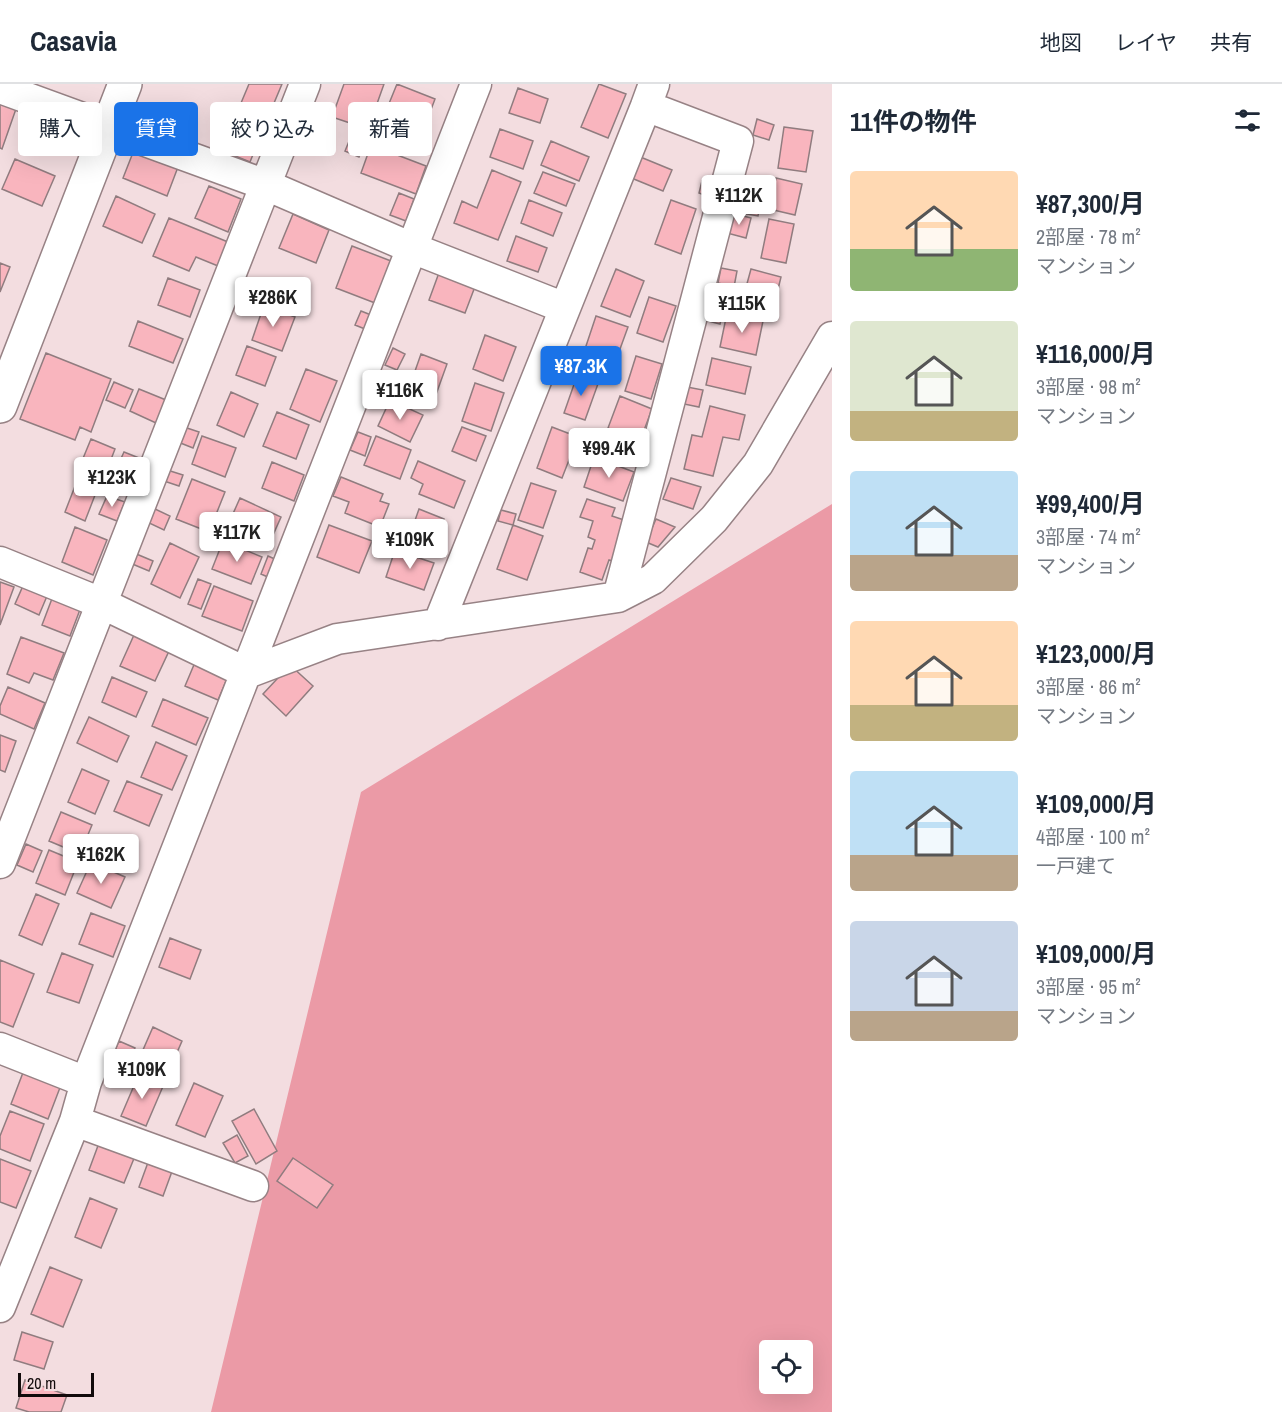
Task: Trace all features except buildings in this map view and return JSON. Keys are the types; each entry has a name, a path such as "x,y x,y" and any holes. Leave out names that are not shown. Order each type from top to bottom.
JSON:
{"street":[{"path":"0,406 125,84"},
{"path":"0,863 305,84"},
{"path":"0,1307 75,1121 87,1082 476,84"},
{"path":"0,88 266,185 412,248 565,308"},
{"path":"438,625 650,95 738,141 618,597"},
{"path":"0,562 101,603 247,673 337,639 618,597 652,579 714,519 758,464 832,337"},
{"path":"0,1048 87,1082"},
{"path":"75,1121 253,1186"}],"shaded area":[{"path":"832,504 832,1412 211,1412 361,792"}]}
